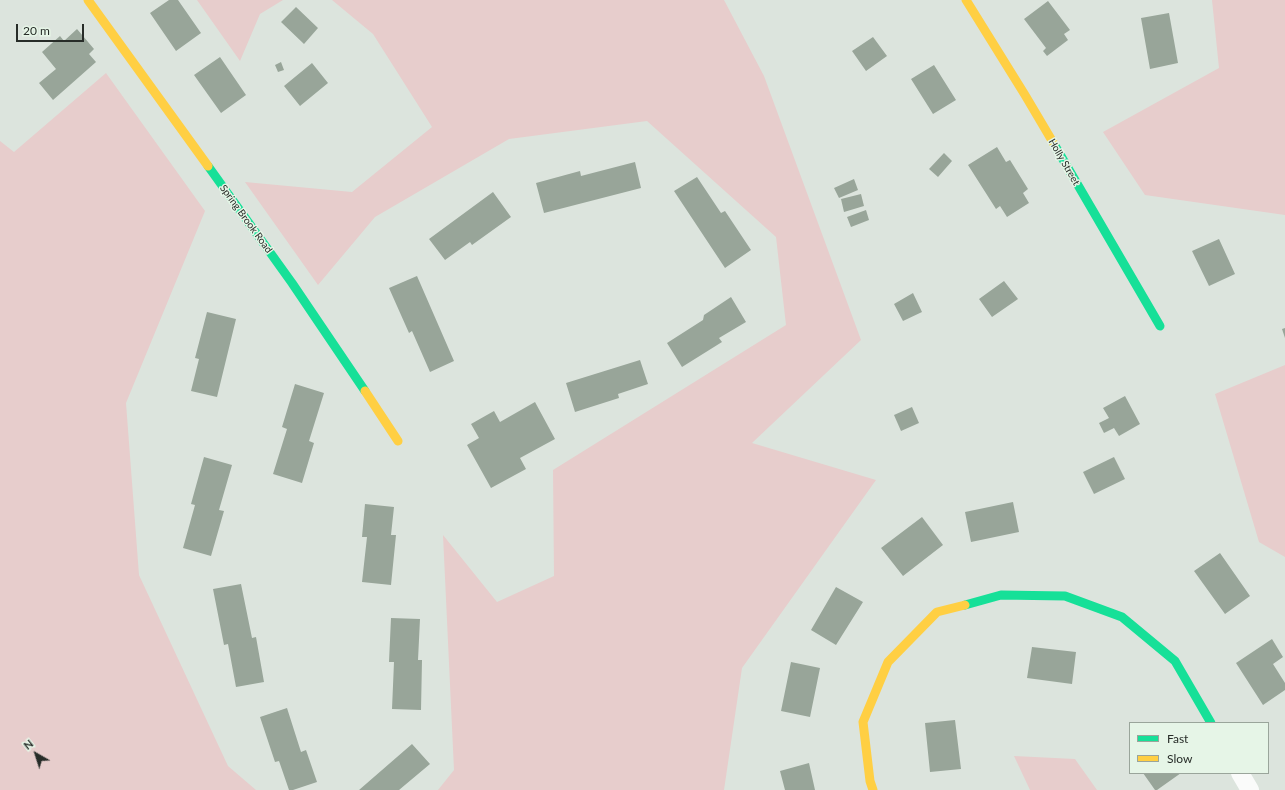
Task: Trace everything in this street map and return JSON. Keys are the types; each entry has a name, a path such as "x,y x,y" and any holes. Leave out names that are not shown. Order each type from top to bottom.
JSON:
{"street":[{"name":"Spring Brook Road","path":"88,0 292,283 398,442"},
{"name":"Holly Street","path":"966,0 1025,94 1160,326"},
{"path":"873,790 870,781 863,722 888,662 937,612 1001,595 1065,596 1122,617 1175,662 1210,722"},
{"path":"1241,774 1250,790"}],"shaded area":[{"path":"197,0 283,0 260,14 240,61"},
{"path":"332,0 724,0 764,76 861,340 752,443 876,480 742,668 724,790 438,790 454,770 443,535 497,602 554,576 553,470 786,325 776,237 647,121 509,139 375,217 318,285 245,182 352,192 432,127 373,34"},
{"path":"1212,0 1285,0 1285,215 1145,195 1103,132 1219,68"},
{"path":"106,73 205,211 126,403 139,575 228,766 256,790 0,790 0,141 14,152"},
{"path":"1285,365 1285,557 1259,542 1215,394"},
{"path":"1014,756 1075,759 1097,790 1030,790"}],"building":[{"path":"169,0 178,0 201,33 176,51 150,13"},
{"path":"1048,1 1070,30 1064,34 1068,40 1047,56 1043,51 1046,48 1024,19"},
{"path":"296,7 318,28 304,44 281,22"},
{"path":"1169,13 1178,63 1150,69 1141,18"},
{"path":"77,29 94,49 89,54 96,62 53,100 39,83 56,69 42,52 60,36 64,41"},
{"path":"873,37 887,56 866,71 852,51"},
{"path":"220,57 246,95 221,113 194,75"},
{"path":"281,62 284,70 278,72 275,65"},
{"path":"312,63 328,83 300,106 284,86"},
{"path":"934,65 956,100 933,114 911,79"},
{"path":"997,147 1006,162 1010,160 1028,189 1023,193 1029,203 1007,217 1000,206 996,209 968,165"},
{"path":"944,153 952,161 938,177 929,169"},
{"path":"635,162 641,188 544,213 536,183 580,171 581,176"},
{"path":"697,177 721,213 725,211 751,250 725,268 674,191"},
{"path":"854,179 858,190 839,198 834,188"},
{"path":"493,192 511,217 472,245 470,242 445,260 429,239"},
{"path":"861,194 864,206 844,212 841,199"},
{"path":"866,210 869,220 851,227 847,217"},
{"path":"1219,239 1235,274 1209,286 1192,251"},
{"path":"417,276 454,361 430,372 412,331 409,333 389,288"},
{"path":"1004,281 1018,299 992,317 979,299"},
{"path":"913,293 922,312 903,321 894,304"},
{"path":"731,297 746,322 719,338 722,342 682,367 667,343 703,320 704,315"},
{"path":"207,312 236,319 217,397 191,391 199,359 195,358"},
{"path":"1285,328 1285,338 1282,329"},
{"path":"640,360 648,384 618,394 619,398 575,412 566,383"},
{"path":"295,384 324,393 309,441 314,443 302,483 273,474 287,429 282,427"},
{"path":"1125,396 1140,424 1119,436 1114,428 1104,433 1099,423 1109,418 1103,408"},
{"path":"535,402 555,439 520,458 526,469 491,488 467,445 479,438 471,424 494,411 500,422"},
{"path":"912,407 919,423 901,431 894,415"},
{"path":"204,457 232,465 219,510 224,511 211,556 183,548 195,505 191,504"},
{"path":"1114,457 1125,479 1094,494 1083,472"},
{"path":"1013,502 1019,532 971,542 965,512"},
{"path":"365,504 394,507 391,535 396,535 391,585 362,582 367,537 362,537"},
{"path":"922,517 943,545 903,576 881,548"},
{"path":"1220,553 1250,596 1225,614 1194,571"},
{"path":"241,584 252,638 256,637 264,682 236,687 228,644 224,645 213,589"},
{"path":"836,587 863,602 836,645 811,630"},
{"path":"391,618 420,619 418,660 422,660 421,710 392,709 394,662 389,662"},
{"path":"1272,639 1283,657 1273,664 1285,683 1285,690 1263,705 1236,663"},
{"path":"1032,647 1076,652 1072,684 1027,678"},
{"path":"791,662 820,668 810,717 781,711"},
{"path":"287,708 301,752 306,750 317,782 293,790 289,790 279,761 275,762 260,717"},
{"path":"955,720 961,769 930,772 925,723"},
{"path":"412,744 430,764 399,790 359,790"},
{"path":"809,763 815,790 785,790 780,771"},
{"path":"1144,774 1180,774 1157,790 1155,790"}],"traffic: fast":[{"path":"1054,144 1160,326"},
{"path":"208,166 292,283 365,391"},
{"path":"965,605 1001,595 1065,596 1122,617 1175,661 1210,722"}],"traffic: slow":[{"path":"88,0 208,166"},
{"path":"966,0 1054,144"},
{"path":"365,391 398,441"},
{"path":"873,790 870,781 863,722 888,662 937,612 965,605"}]}
